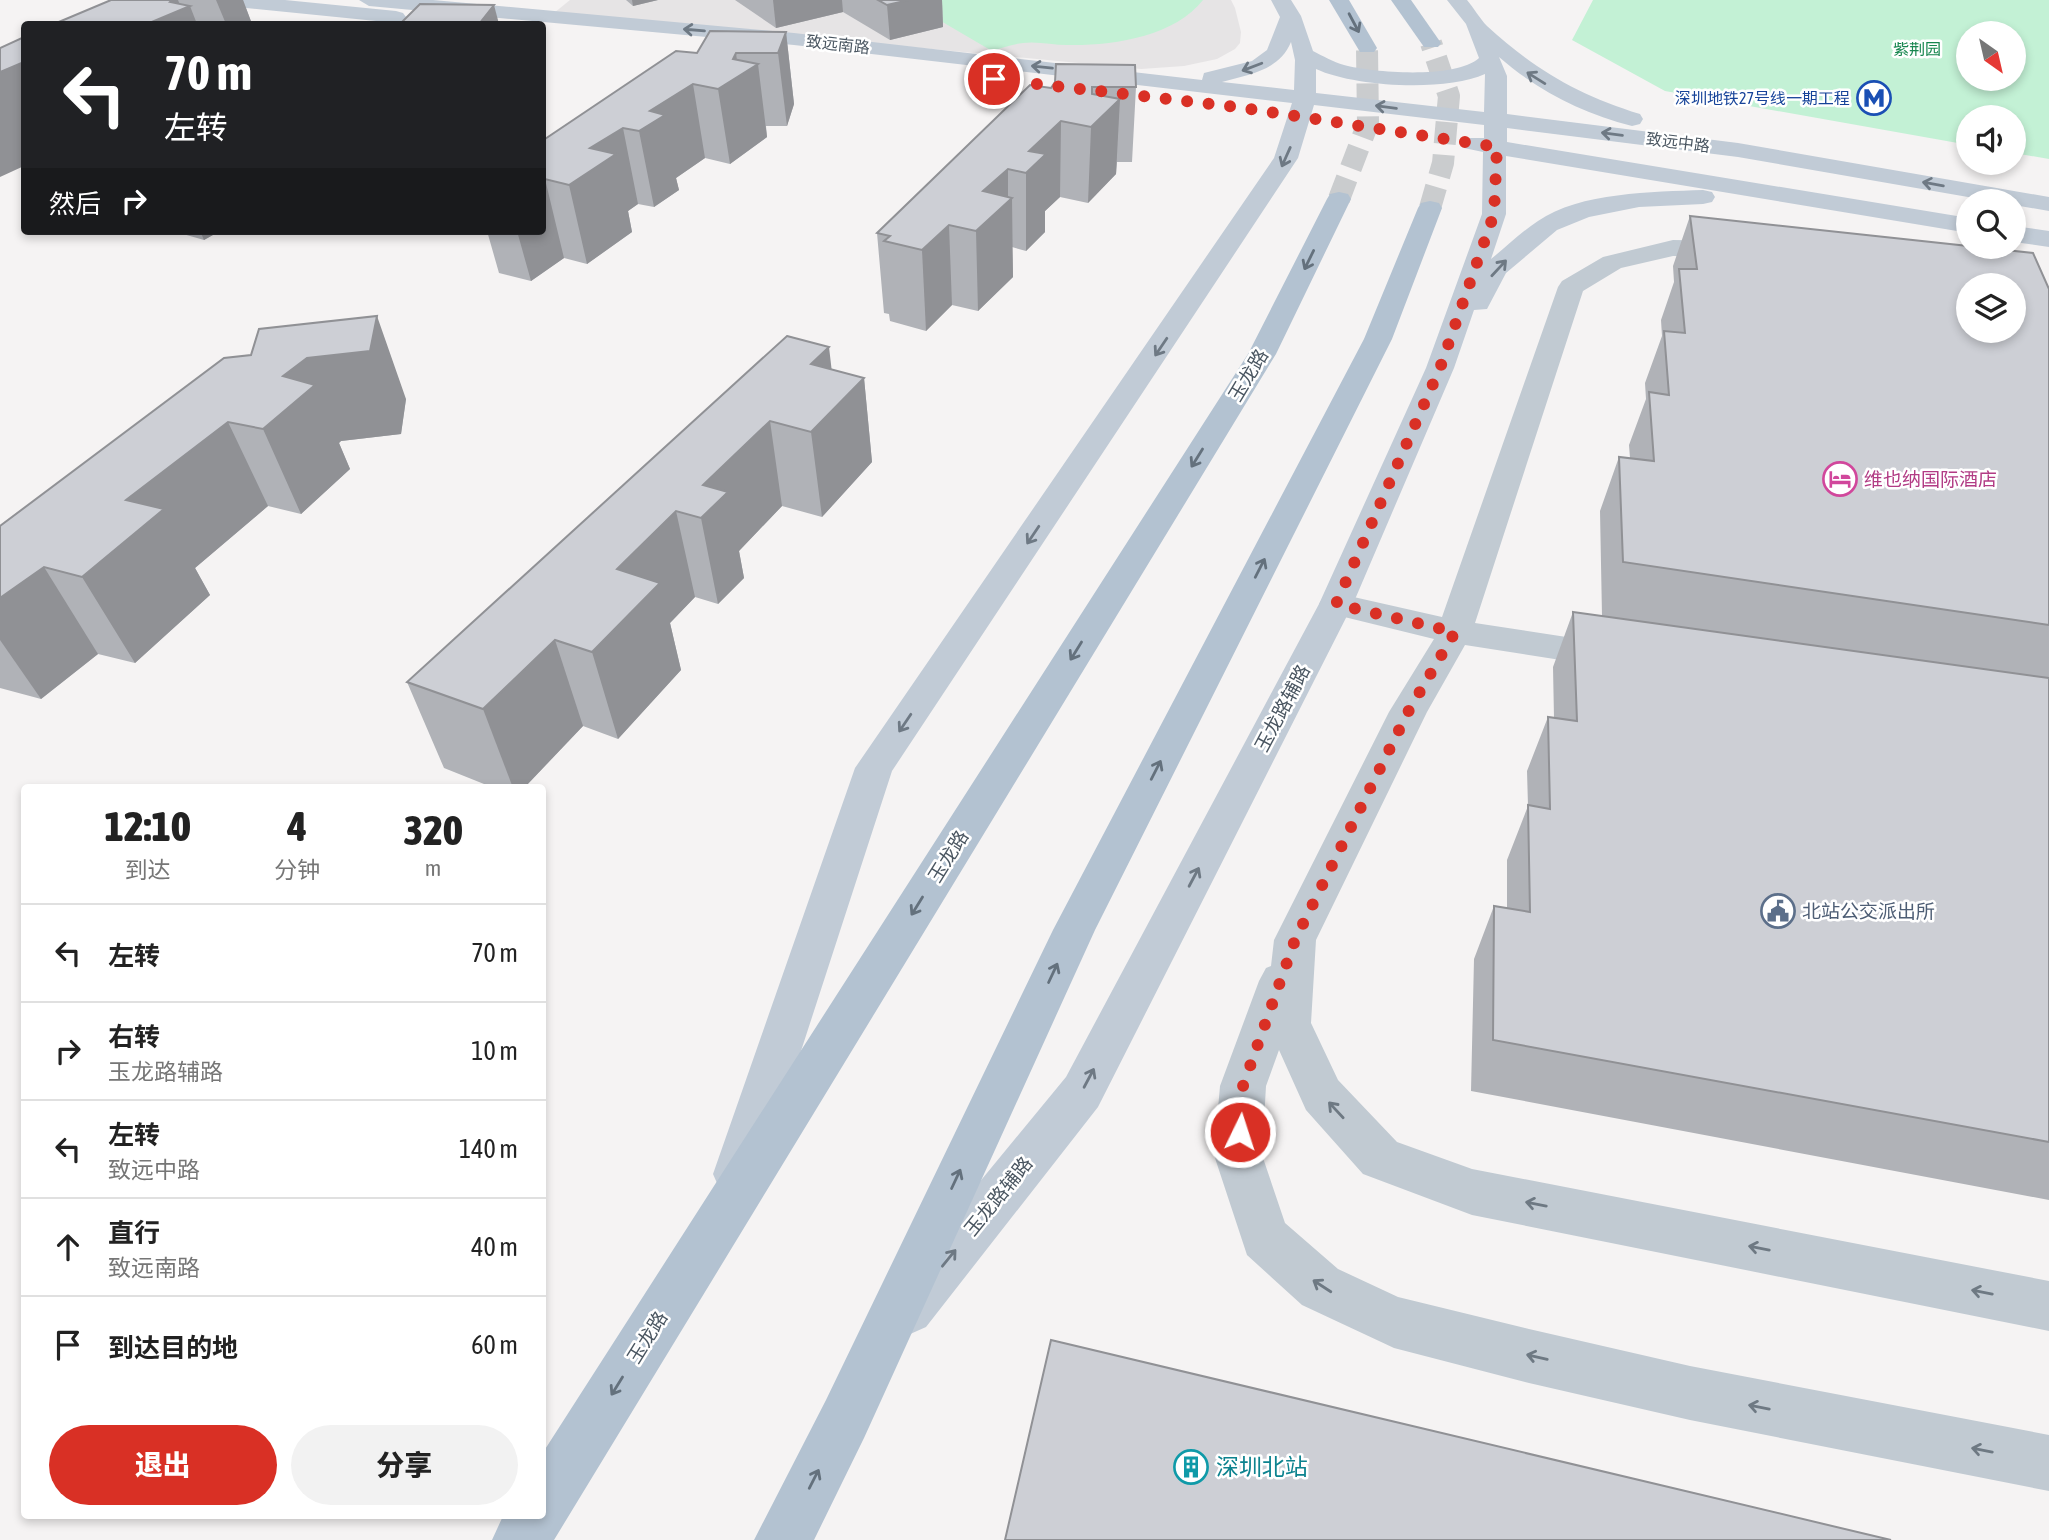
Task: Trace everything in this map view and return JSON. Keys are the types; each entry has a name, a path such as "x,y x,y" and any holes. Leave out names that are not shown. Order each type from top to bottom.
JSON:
{"main road":[{"path":"227,0 446,21"},
{"name":"致远南路","path":"369,0 780,38 1176,82 1303,107"},
{"path":"1339,0 1367,48"},
{"path":"1401,0 1430,43"},
{"path":"1176,82 1224,76 1259,65 1276,53 1286,8"},
{"path":"722,1218 874,768 1276,176 1303,107 1308,75 1307,56 1286,8"},
{"path":"1466,11 1526,72 1563,94 1620,116 1738,150"},
{"name":"玉龙路辅路","path":"876,1349 1082,1092 1336,604 1440,368 1494,214 1498,88 1489,59 1466,11"},
{"name":"致远南路","path":"546,31 1303,107"},
{"path":"1307,56 1338,71 1428,76 1459,76 1475,72 1489,59"},
{"path":"1303,107 1380,129"},
{"name":"致远中路","path":"1303,107 1497,133 1738,150 2049,204"},
{"name":"致远中路","path":"1445,139 1497,133 1830,203 1956,224"},
{"path":"1440,368 1496,269 1548,225 1559,220 1582,211 1639,200 1679,197 1830,203"},
{"name":"玉龙路","path":"546,1500 1262,354 1339,199"},
{"path":"783,1540 845,1419 1074,930 1378,339 1430,208"},
{"path":"2026,236 2049,239"},
{"path":"521,1540 534,1519"}],"street":[{"path":"1767,253 1740,249 1673,248 1612,262 1571,287 1524,418 1455,632 1408,712 1295,940 1243,1086 1238,1155 1265,1238 1320,1287 1394,1322 1690,1393 2049,1463"},
{"path":"1336,604 1455,632 1649,661"},
{"path":"1295,940 1289,1023 1322,1095 1380,1158 1472,1192 2049,1306"}],"shaded area":[{"path":"570,0 1231,0 1241,32 1240,43 1235,49 1217,59 1184,66 1141,69 554,13"}],"green space":[{"path":"905,0 1203,0 1191,13 1176,23 1141,37 1085,45 1023,43 992,51"},
{"name":"紫荆园","path":"1593,0 2049,0 2049,159 2026,155 2026,105 1956,105 1956,143 1665,91 1572,40"}],"building":[{"path":"111,0 172,0 170,2 190,6 154,21 61,21"},
{"path":"878,0 909,0 887,5"},
{"path":"420,4 494,5 481,21 403,21"},
{"path":"710,31 786,32 778,53 736,53 733,59 758,64 718,89 693,84 650,111 665,115 639,131 623,128 590,148 616,154 569,185 546,179 546,138 676,51 697,53"},
{"path":"21,38 21,63 0,72 0,48"},
{"path":"1056,64 1135,65 1136,87 1092,87 1092,94 1120,99 1091,127 1061,121 1029,151 1046,154 1026,173 1008,169 983,191 1012,198 976,231 949,225 922,250 884,241 890,236 877,233 1030,85 1051,88 1055,82"},
{"name":"维也纳国际酒店","path":"1690,216 1956,245 1956,259 2026,259 2026,252 2033,253 2049,289 2049,625 1623,562 1619,457 1654,461 1649,392 1669,395 1664,331 1685,333 1679,269 1697,269"},
{"path":"377,316 370,351 307,358 283,376 315,385 263,429 228,422 126,500 164,509 82,577 44,567 0,598 0,526 224,358 251,355 259,329"},
{"path":"787,336 829,347 811,364 864,378 811,432 770,421 703,485 728,492 701,518 676,511 617,569 660,583 592,652 555,640 483,709 407,682"},
{"name":"北站公交派出所","path":"1573,612 2049,678 2049,1142 1493,1040 1494,906 1530,912 1528,805 1550,809 1548,717 1577,721"},
{"path":"1051,1340 1891,1540 1005,1540"}],"tunnel":[{"path":"1430,208 1443,163 1449,96 1431,43"},
{"path":"1339,199 1368,123 1367,48"}],"place":[{"name":"深圳地铁27号线一期工程","path":"1874,98"},
{"name":"维也纳国际酒店","path":"1840,479"},
{"name":"北站公交派出所","path":"1778,911"},
{"name":"深圳北站","path":"1191,1467"}],"route":[{"path":"994,79 1237,107 1497,147 1494,214 1440,368 1336,604 1455,632 1408,712 1295,940 1243,1086 1240,1132"}]}
